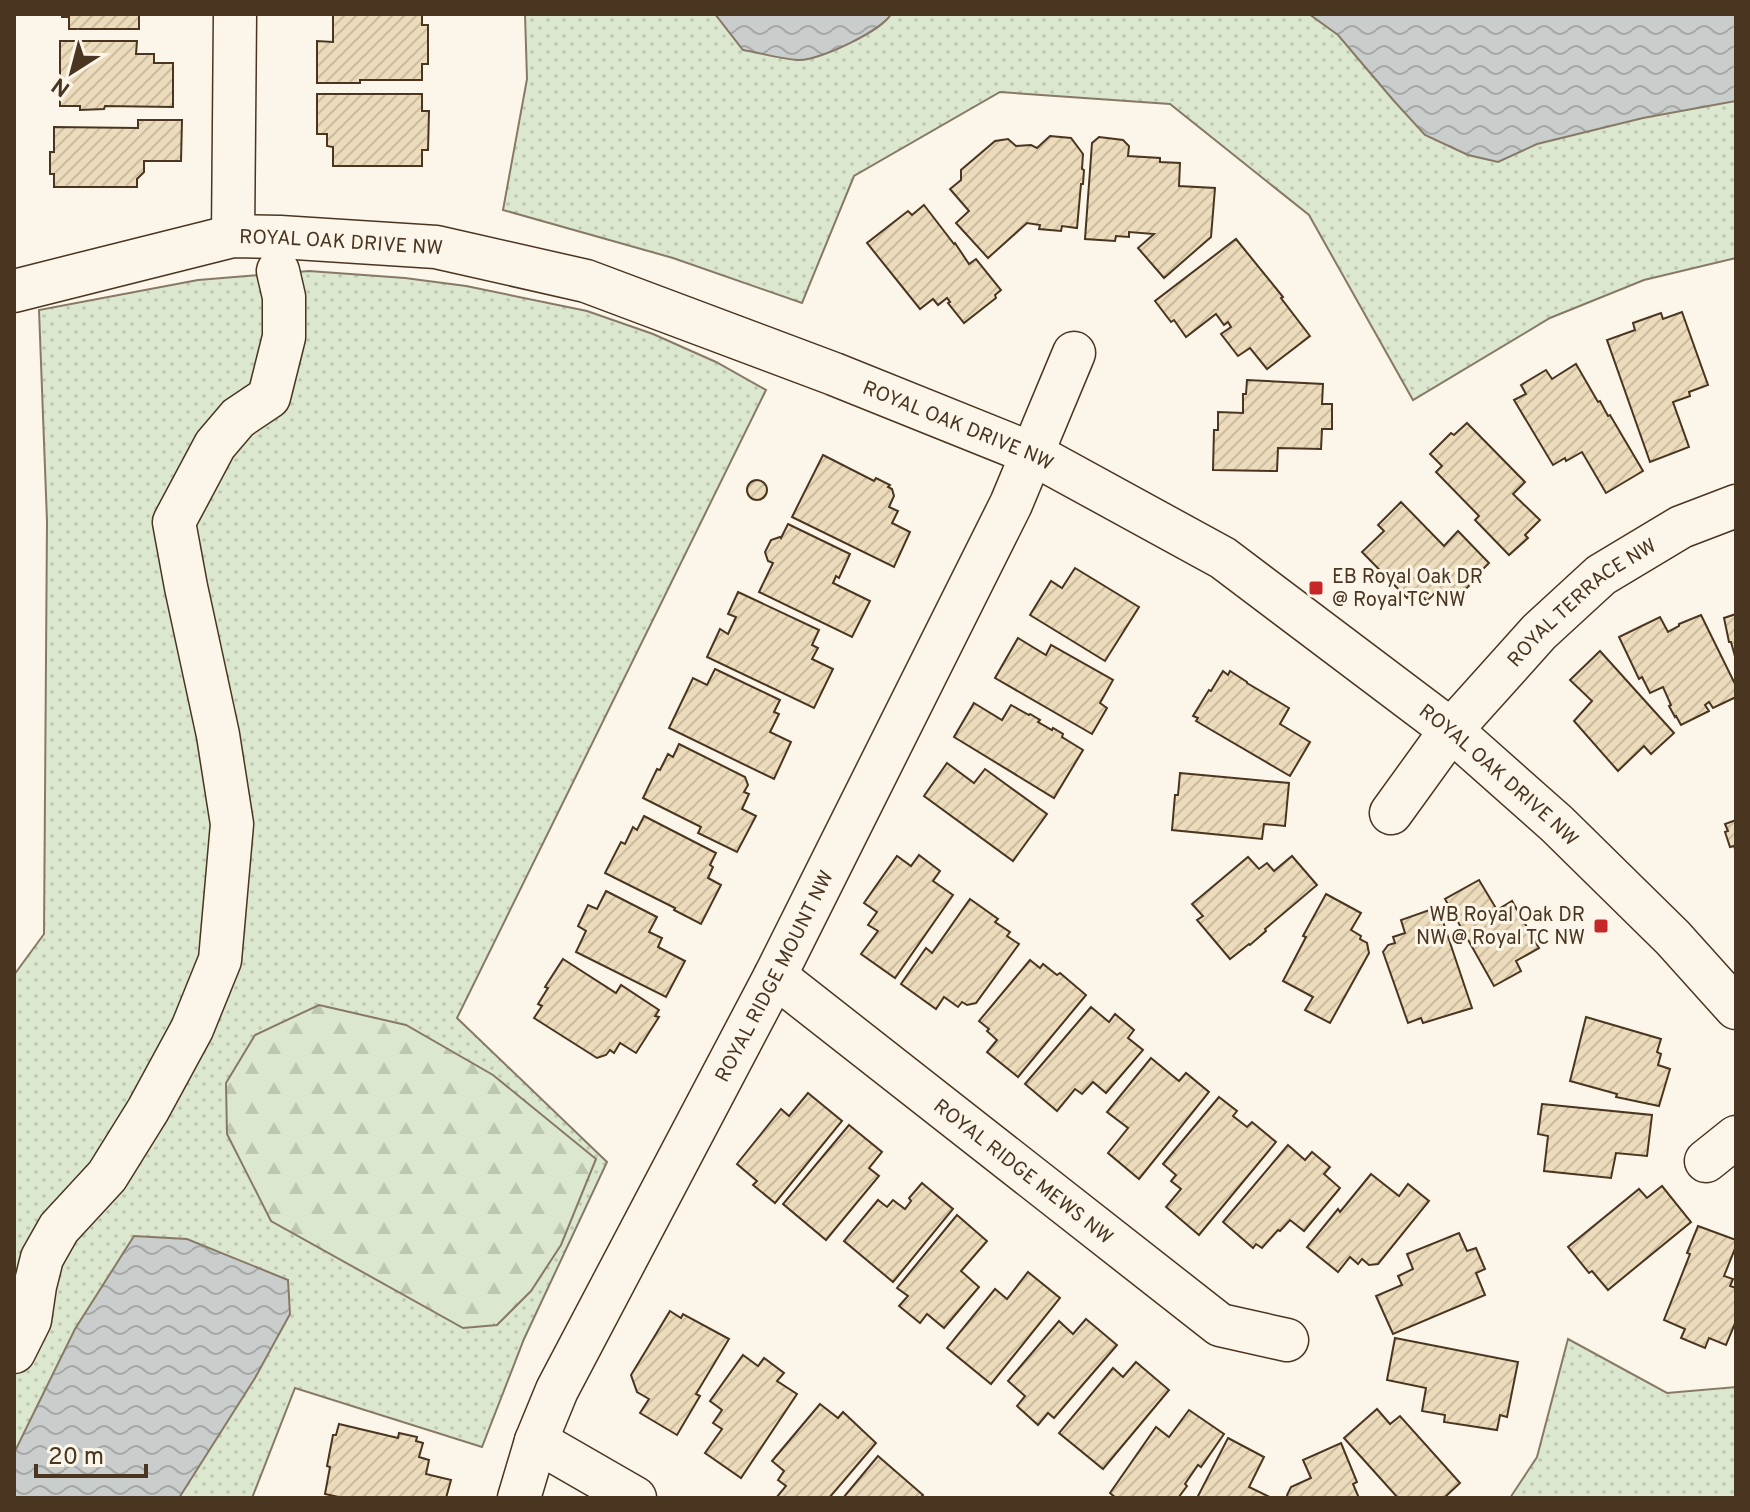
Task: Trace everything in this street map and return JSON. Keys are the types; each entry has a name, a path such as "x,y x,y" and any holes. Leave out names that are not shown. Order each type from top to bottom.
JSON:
{"street":[{"path":"233,236 235,14"},
{"name":"ROYAL OAK DRIVE NW","path":"14,291 233,236 436,247 586,281 834,374 1033,454 1223,558 1451,730 1557,824 1673,938 1736,1008"},
{"path":"14,1352 30,1320 42,1258 59,1228 107,1176 148,1110 192,1029 220,960 232,824 218,735 174,522 215,445 238,418 269,397 284,337 284,297 278,271"},
{"name":"ROYAL RIDGE MOUNT NW","path":"519,1498 536,1441 557,1390 775,976 1011,504 1074,353"},
{"name":"ROYAL TERRACE NW","path":"1391,813 1451,730 1539,632 1601,575 1681,527 1736,506"},
{"name":"ROYAL RIDGE MEWS NW","path":"775,976 1220,1325 1287,1340"},
{"path":"536,1441 635,1498"}],"green space":[{"path":"525,14 1736,14 1736,258 1644,280 1550,318 1413,400 1309,215 1170,104 1000,92 854,176 802,303 673,258 503,210 527,79"},
{"path":"309,271 466,286 587,311 653,334 716,362 766,390 457,1018 607,1162 524,1339 482,1447 295,1388 252,1498 14,1498 14,975 44,934 47,521 39,310 198,280"},
{"path":"319,1005 406,1025 493,1075 596,1159 561,1245 531,1291 497,1325 463,1328 271,1221 227,1134 226,1083 255,1035"},
{"path":"1568,1339 1667,1393 1736,1387 1736,1498 1510,1498 1537,1457"}],"water":[{"path":"715,14 891,14 875,29 848,44 819,56 798,60 743,50"},
{"path":"1309,14 1736,14 1736,101 1643,118 1537,144 1498,162 1468,155 1425,135 1338,35"},
{"path":"134,1236 187,1239 288,1280 290,1314 255,1378 179,1498 14,1498 14,1453 75,1329"}],"building":[{"path":"62,14 139,14 139,29 69,29 69,17 62,17"},
{"path":"333,14 422,14 422,25 428,25 428,64 422,64 422,80 317,83 317,41 333,42"},
{"path":"60,41 137,41 136,54 154,54 154,63 173,63 173,107 105,106 104,109 80,110 80,106 60,106"},
{"path":"317,94 422,94 422,111 429,111 428,150 422,150 422,166 333,166 333,147 327,146 327,134 317,134"},
{"path":"138,120 182,120 181,161 144,161 144,172 137,179 137,187 54,187 54,174 50,174 50,152 54,152 54,127 138,128"},
{"path":"1050,136 1071,138 1083,154 1083,184 1077,228 1062,226 1061,231 1039,229 1040,225 1027,223 988,258 956,223 969,211 950,189 961,180 961,170 995,141 1008,139 1016,146 1031,145 1037,148"},
{"path":"1099,137 1123,140 1129,146 1128,156 1180,163 1179,186 1215,188 1211,237 1164,278 1138,248 1154,234 1129,232 1129,237 1116,236 1115,241 1085,239 1092,143"},
{"path":"924,205 969,264 976,259 1001,290 995,295 996,298 964,323 947,298 938,305 933,299 920,309 867,243 908,211 912,215"},
{"path":"1236,239 1310,336 1267,369 1250,348 1238,356 1221,334 1231,327 1228,322 1224,325 1216,314 1186,337 1155,301"},
{"path":"1682,312 1708,385 1673,402 1689,447 1650,462 1607,340 1635,330 1633,323 1661,313 1663,319"},
{"path":"1576,364 1643,471 1606,493 1582,452 1553,465 1514,400 1526,394 1521,385 1546,370 1552,379"},
{"path":"1247,380 1323,384 1322,404 1332,404 1332,429 1322,429 1321,449 1278,448 1277,471 1213,470 1214,430 1218,430 1218,412 1243,413"},
{"path":"1467,423 1525,482 1513,494 1540,520 1525,535 1528,538 1509,555 1475,520 1479,516 1436,472 1442,466 1430,454 1451,433 1454,435"},
{"path":"823,455 874,481 876,478 890,485 888,487 894,496 889,507 898,511 892,523 910,532 894,567 792,517"},
{"path":"753,480 761,480 767,490 761,500 753,500 747,494 747,486"},
{"path":"1401,502 1444,546 1458,531 1489,563 1448,606 1435,593 1427,601 1415,589 1407,598 1362,552 1384,531 1378,525"},
{"path":"788,524 850,554 839,578 836,576 833,583 870,601 852,637 759,592 773,563 768,561 765,552 771,540 781,538"},
{"path":"1075,568 1139,607 1105,661 1030,615 1051,581 1062,588"},
{"path":"738,592 819,630 812,645 818,648 812,659 833,669 814,708 707,657 720,629 728,634 736,617 728,614"},
{"path":"1736,614 1736,660 1724,618"},
{"path":"1701,615 1736,686 1736,697 1713,708 1709,702 1705,705 1709,711 1681,725 1669,706 1663,687 1650,693 1642,677 1639,679 1619,637 1660,617 1668,632"},
{"path":"1018,638 1046,655 1051,645 1113,680 1100,703 1107,708 1092,734 995,678"},
{"path":"1600,651 1674,733 1651,754 1644,746 1618,771 1574,721 1592,701 1570,680"},
{"path":"715,669 780,700 774,712 779,714 770,732 791,742 774,779 669,728 693,678 707,685"},
{"path":"1223,671 1228,675 1230,671 1289,708 1280,724 1310,742 1290,776 1196,721 1198,718 1193,716"},
{"path":"974,703 1002,720 1011,705 1063,734 1062,737 1083,750 1054,798 954,737"},
{"path":"679,744 745,777 748,785 744,792 749,794 742,809 756,816 737,852 698,833 701,827 643,798 657,769 660,770 668,754 673,757"},
{"path":"947,763 974,783 985,769 1047,814 1013,861 924,796"},
{"path":"1180,773 1289,783 1285,826 1264,824 1262,839 1172,830"},
{"path":"644,816 716,853 708,878 721,885 701,924 605,873 621,842 625,844 633,827 637,830"},
{"path":"1736,820 1736,852 1734,846 1730,847 1725,824"},
{"path":"919,855 940,871 933,881 953,895 895,978 861,954 878,931 868,925 877,912 864,903 897,856 911,866"},
{"path":"1292,856 1317,885 1230,959 1197,920 1203,916 1192,904 1248,857 1259,869 1267,863 1274,871"},
{"path":"1479,880 1497,910 1512,901 1539,948 1516,961 1521,971 1494,986 1445,899"},
{"path":"606,891 657,917 649,932 662,938 658,947 685,961 666,997 576,952 586,931 578,926 588,905 597,909"},
{"path":"1326,894 1361,913 1351,930 1367,943 1369,953 1330,1023 1305,1010 1313,997 1283,981"},
{"path":"970,899 998,919 995,922 1010,932 1007,936 1019,944 976,1003 967,1005 962,1002 958,1007 944,997 936,1009 901,984 926,948 932,953"},
{"path":"1438,907 1472,1008 1423,1023 1421,1018 1408,1023 1383,952 1388,945 1395,943 1393,937 1405,933 1401,920"},
{"path":"563,959 616,993 621,985 659,1010 655,1016 659,1017 636,1053 620,1043 614,1053 610,1050 597,1058 534,1018 542,1006 538,1004 548,988 545,987"},
{"path":"1030,960 1040,968 1043,964 1057,975 1060,973 1086,995 1018,1077 987,1052 997,1040 979,1021"},
{"path":"1091,1007 1109,1022 1115,1014 1134,1030 1128,1038 1143,1050 1106,1093 1093,1082 1082,1094 1075,1089 1057,1111 1025,1084"},
{"path":"1586,1017 1661,1039 1657,1052 1661,1054 1658,1065 1670,1069 1659,1106 1616,1097 1617,1094 1570,1081"},
{"path":"1151,1058 1179,1081 1186,1073 1209,1092 1139,1179 1108,1153 1128,1128 1107,1112"},
{"path":"808,1093 842,1121 775,1203 753,1185 757,1181 737,1164 781,1109 789,1116"},
{"path":"1219,1097 1237,1111 1233,1116 1247,1127 1252,1122 1276,1142 1199,1235 1166,1207 1181,1189 1171,1181 1176,1175 1163,1164"},
{"path":"1542,1104 1652,1115 1647,1156 1616,1153 1611,1178 1544,1171 1548,1136 1538,1134"},
{"path":"849,1125 882,1152 869,1168 879,1176 826,1240 783,1204"},
{"path":"1288,1145 1305,1160 1312,1152 1330,1167 1324,1174 1340,1188 1304,1231 1290,1220 1262,1248 1256,1244 1253,1248 1223,1222"},
{"path":"1371,1174 1399,1196 1408,1184 1429,1201 1378,1264 1369,1265 1362,1259 1358,1264 1350,1257 1338,1272 1307,1247"},
{"path":"922,1183 953,1209 893,1282 844,1241 878,1200 887,1207 893,1200 905,1209 911,1201 909,1198"},
{"path":"1662,1186 1691,1222 1608,1290 1568,1247 1639,1189 1647,1198"},
{"path":"957,1215 987,1241 961,1271 979,1287 944,1328 927,1314 920,1323 899,1306 908,1296 897,1288"},
{"path":"1698,1226 1736,1240 1724,1276 1733,1279 1730,1286 1736,1288 1736,1321 1726,1345 1709,1338 1705,1348 1681,1338 1685,1329 1664,1320"},
{"path":"1459,1233 1467,1251 1476,1248 1485,1269 1476,1273 1485,1295 1393,1334 1376,1296 1402,1285 1398,1276 1413,1269 1407,1254"},
{"path":"1028,1272 1060,1298 991,1384 947,1348 995,1289 1007,1299"},
{"path":"670,1311 681,1318 683,1314 729,1339 696,1394 700,1396 677,1435 640,1413 649,1399 637,1392 631,1375"},
{"path":"1086,1319 1117,1345 1054,1418 1048,1413 1038,1425 1017,1406 1025,1396 1008,1381 1059,1321 1073,1334"},
{"path":"1395,1338 1518,1362 1507,1417 1500,1415 1497,1430 1444,1422 1445,1415 1422,1411 1426,1388 1387,1380"},
{"path":"743,1355 758,1366 764,1358 784,1373 777,1381 797,1394 741,1478 705,1453 722,1429 713,1423 722,1410 710,1401"},
{"path":"1136,1362 1169,1390 1103,1469 1059,1433 1113,1368 1123,1377"},
{"path":"820,1404 838,1418 843,1412 876,1443 829,1498 776,1498 786,1486 778,1480 784,1471 772,1461"},
{"path":"1377,1409 1390,1424 1400,1416 1460,1483 1444,1498 1398,1498 1344,1438"},
{"path":"1189,1410 1224,1434 1201,1467 1198,1465 1178,1498 1116,1498 1110,1493 1156,1427 1169,1437"},
{"path":"339,1424 398,1438 399,1433 417,1437 416,1441 423,1443 419,1457 429,1460 426,1474 451,1480 446,1498 343,1498 325,1494 333,1435 336,1435"},
{"path":"1228,1438 1264,1457 1249,1487 1272,1498 1197,1498"},
{"path":"1341,1443 1357,1482 1353,1484 1359,1498 1288,1498 1291,1487 1311,1478 1303,1460"},
{"path":"878,1456 923,1495 920,1498 843,1498"}],"place":[{"name":"EB Royal Oak DR @ Royal TC NW","path":"1316,588"},
{"name":"WB Royal Oak DR NW @ Royal TC NW","path":"1601,926"}]}
